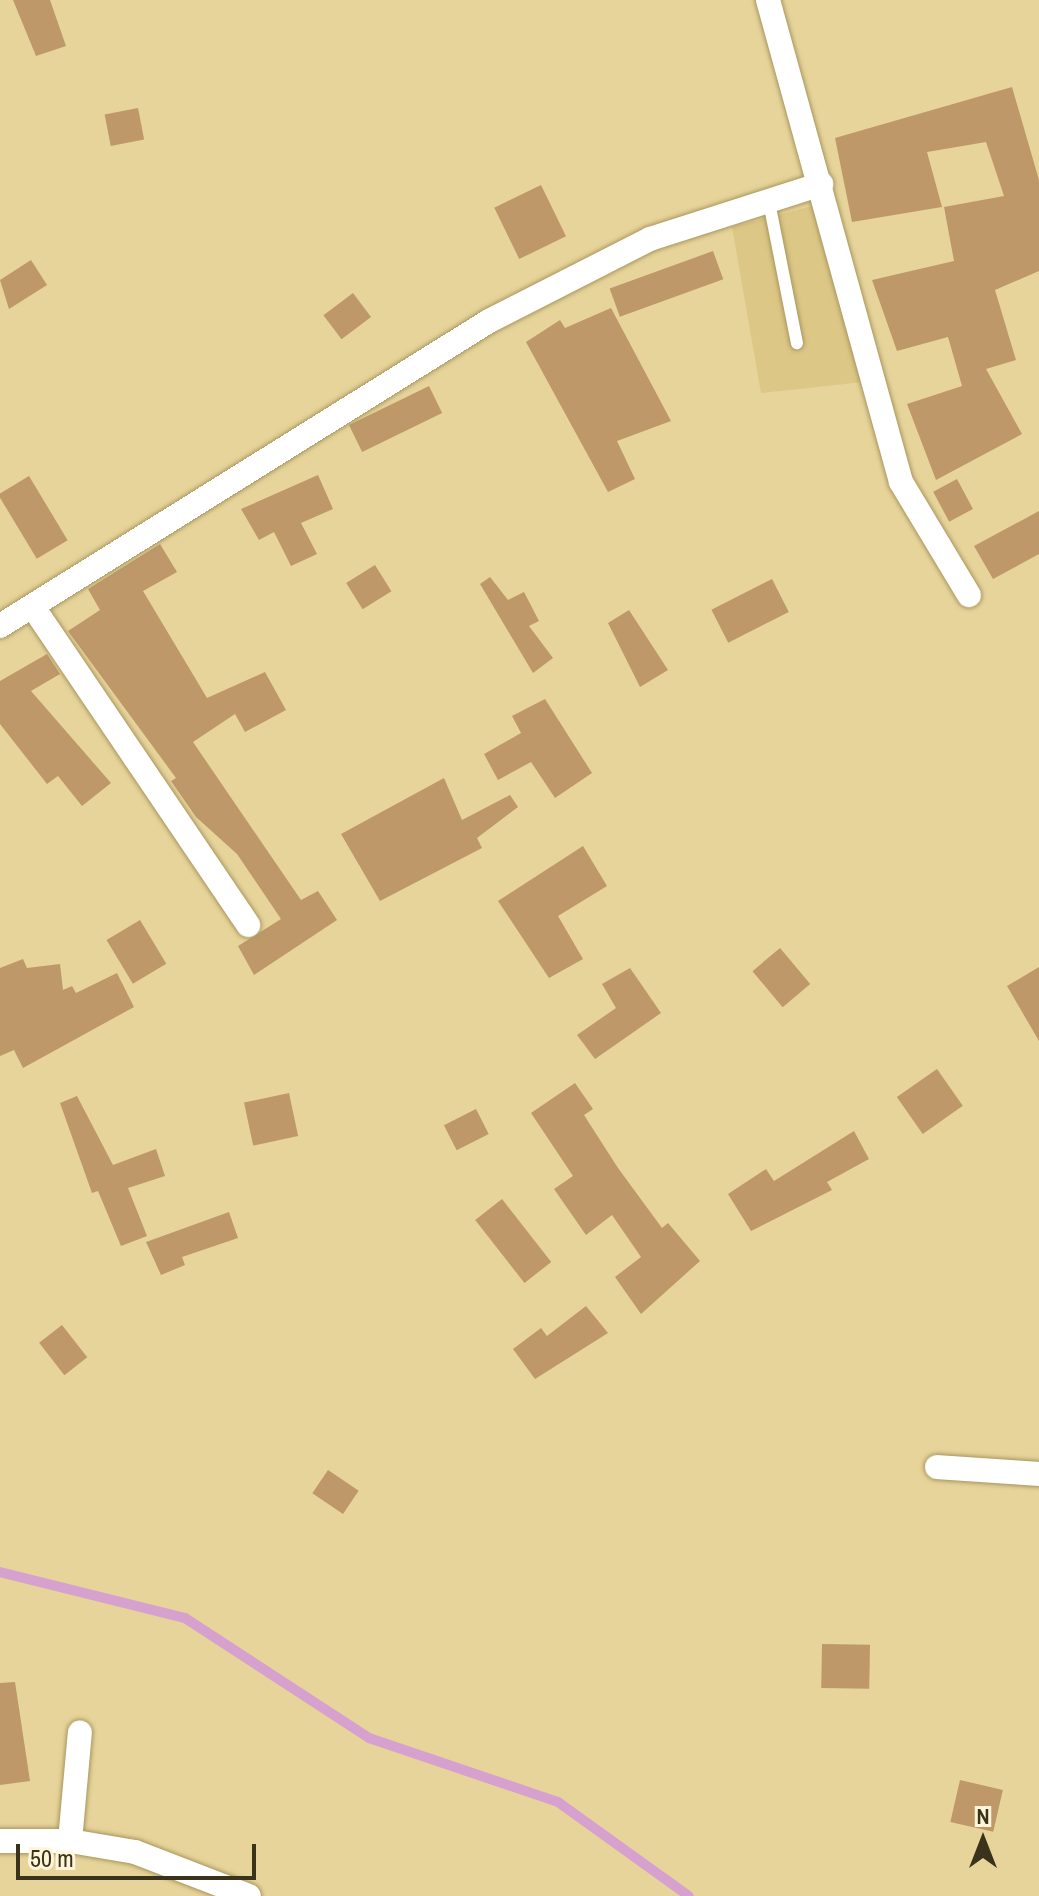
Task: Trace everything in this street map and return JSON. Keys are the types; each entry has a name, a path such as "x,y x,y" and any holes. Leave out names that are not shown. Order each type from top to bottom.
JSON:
{"street":[{"path":"768,0 901,482 969,595"},
{"path":"0,626 33,607 122,544 489,321 650,239 821,184"},
{"path":"33,607 248,925"},
{"path":"937,1467 1039,1474"},
{"path":"70,1841 80,1732"},
{"path":"0,1841 70,1841 135,1852 249,1896"}],"lane":[{"path":"769,202 797,343"}],"shaded area":[{"path":"812,206 863,382 761,393 732,227"}],"building":[{"path":"13,0 50,0 66,46 36,56"},
{"path":"1012,87 1039,180 1039,271 995,290 1016,360 986,369 1022,434 936,480 907,404 962,386 948,337 897,351 872,280 954,261 944,207 1004,196 986,142 927,152 942,207 852,222 835,138"},
{"path":"138,108 144,139 111,146 105,114"},
{"path":"541,185 566,236 519,259 494,208"},
{"path":"713,251 723,279 620,317 610,289"},
{"path":"31,260 47,285 9,309 0,280"},
{"path":"353,293 371,317 342,339 323,315"},
{"path":"611,308 671,421 617,441 635,479 608,492 526,342 560,320 565,328"},
{"path":"429,386 442,413 362,452 349,425"},
{"path":"318,475 333,509 301,523 317,554 291,566 274,532 259,540 241,509"},
{"path":"29,476 68,540 37,559 0,498 0,493"},
{"path":"957,479 973,509 949,522 933,492"},
{"path":"1039,511 1039,554 993,579 974,546"},
{"path":"160,544 177,572 143,591 207,698 265,672 286,710 245,732 235,714 193,742 301,900 318,891 337,920 254,975 238,946 281,919 237,854 196,817 171,781 176,778 68,631 100,610 88,589"},
{"path":"375,565 391,591 363,609 346,583"},
{"path":"490,577 508,600 524,592 539,621 529,626 553,658 533,673 480,584"},
{"path":"772,579 789,612 728,643 711,610"},
{"path":"629,610 668,670 640,687 608,623"},
{"path":"47,654 60,674 31,691 111,783 82,806 58,776 47,784 0,724 0,681"},
{"path":"545,699 592,773 555,798 531,762 498,780 484,754 521,733 512,716"},
{"path":"444,778 462,820 510,795 518,807 477,838 482,848 380,901 341,834"},
{"path":"583,846 607,886 558,916 583,959 549,978 498,901"},
{"path":"140,920 166,964 133,984 107,940"},
{"path":"780,948 810,984 783,1007 752,971"},
{"path":"23,959 27,968 60,964 63,990 72,986 76,993 117,973 134,1007 23,1068 14,1050 0,1056 0,968"},
{"path":"1039,967 1039,1041 1007,986"},
{"path":"630,968 661,1013 595,1059 577,1035 616,1008 602,984"},
{"path":"937,1069 963,1106 923,1134 897,1097"},
{"path":"575,1083 593,1109 584,1115 618,1168 662,1228 668,1223 700,1261 641,1314 615,1277 641,1257 612,1215 586,1235 554,1189 573,1176 531,1113"},
{"path":"289,1093 298,1136 253,1146 244,1103"},
{"path":"77,1096 113,1165 156,1149 165,1176 128,1188 147,1236 121,1246 98,1191 92,1193 60,1103"},
{"path":"476,1109 489,1134 457,1150 444,1125"},
{"path":"854,1131 869,1159 827,1182 832,1190 751,1231 728,1194 766,1169 774,1181"},
{"path":"502,1199 551,1262 524,1283 475,1220"},
{"path":"229,1212 238,1238 182,1257 185,1265 161,1275 146,1242"},
{"path":"586,1306 608,1333 535,1379 513,1349 541,1328 547,1336"},
{"path":"62,1325 87,1357 64,1375 39,1343"},
{"path":"328,1470 359,1491 343,1514 312,1493"},
{"path":"822,1644 870,1645 869,1689 821,1688"},
{"path":"15,1682 30,1781 0,1785 0,1683"},
{"path":"960,1780 1003,1790 993,1832 950,1822"}],"waterway":[{"path":"0,1572 185,1618 369,1738 558,1802 689,1896"}]}
